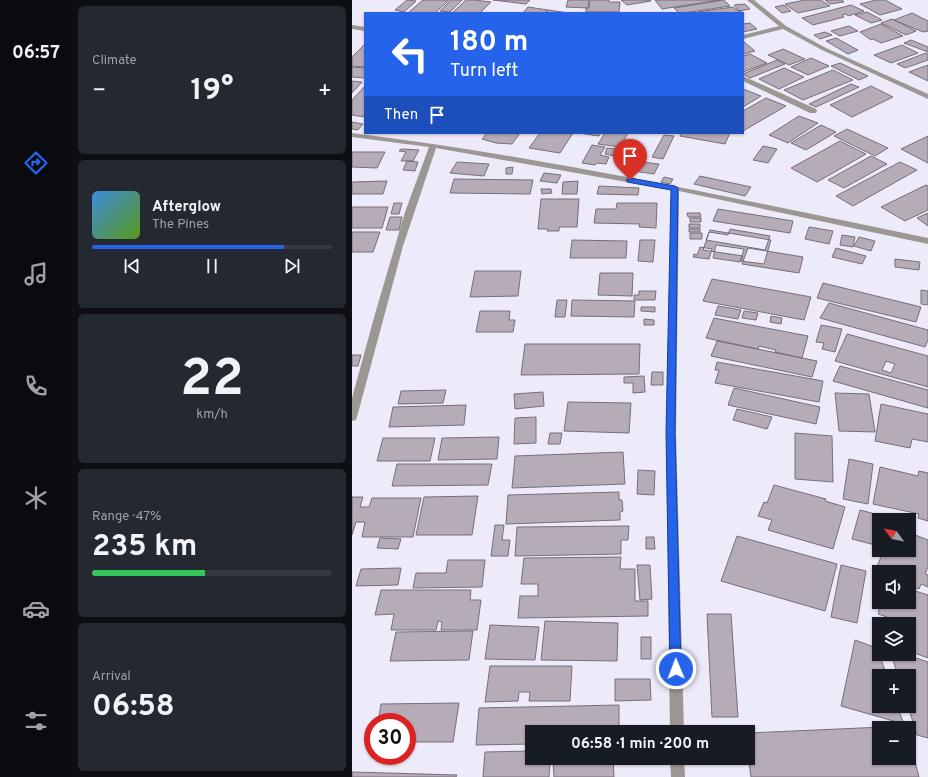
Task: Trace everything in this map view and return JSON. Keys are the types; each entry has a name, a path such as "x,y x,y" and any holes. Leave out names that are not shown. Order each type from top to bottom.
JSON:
{"street":[{"path":"750,0 784,27 824,49 928,97"},
{"path":"352,27 364,29"},
{"path":"744,37 784,27"},
{"path":"744,78 813,111"},
{"path":"352,135 433,145 675,188 928,241"},
{"path":"352,417 391,268 406,219 433,145"},
{"path":"675,188 671,433 677,725"},
{"path":"677,765 678,777"}],"building":[{"path":"407,0 416,1 404,12 395,10"},
{"path":"423,0 449,0 436,12 409,12"},
{"path":"451,0 462,0 450,12 440,11"},
{"path":"466,0 491,2 481,12 453,12"},
{"path":"493,0 530,0 526,4"},
{"path":"568,0 589,0 588,8 566,7"},
{"path":"590,0 609,0 609,2 620,2 619,12 586,12 586,8 589,8"},
{"path":"621,0 650,0 651,1 627,5"},
{"path":"655,0 720,0 662,9"},
{"path":"724,0 730,6 691,12 678,12 674,8"},
{"path":"805,0 821,0 830,6 798,13 785,4"},
{"path":"825,0 842,0 844,2 830,4"},
{"path":"876,0 885,0 902,9 880,15 860,4"},
{"path":"745,4 750,9 739,11 734,5"},
{"path":"784,5 791,11 782,13 775,7"},
{"path":"851,5 864,11 848,16 846,14 842,15 844,17 813,25 802,18"},
{"path":"528,7 548,10 546,12 524,12"},
{"path":"733,7 742,12 698,12"},
{"path":"548,10 562,12 547,12"},
{"path":"867,12 882,20 871,23 855,15"},
{"path":"912,13 928,21 928,31 923,32 894,20"},
{"path":"892,19 916,31 906,35 881,23"},
{"path":"750,23 757,29 744,32 744,24"},
{"path":"881,24 903,36 881,43 873,39 871,40 860,32"},
{"path":"849,26 858,31 840,36 831,31"},
{"path":"825,32 832,35 820,39 814,35"},
{"path":"836,38 858,50 848,54 826,41"},
{"path":"911,40 928,47 928,52 904,43"},
{"path":"744,42 755,51 744,54"},
{"path":"364,45 364,67 352,66 352,57"},
{"path":"902,45 918,53 891,63 874,55"},
{"path":"783,49 805,59 789,65 768,55"},
{"path":"926,53 928,54 928,60 905,68 897,64"},
{"path":"750,54 767,63 744,72 744,56"},
{"path":"811,58 829,66 808,75 791,67"},
{"path":"777,60 785,64 750,78 744,74"},
{"path":"840,63 868,76 859,80 831,66"},
{"path":"928,65 928,81 909,72"},
{"path":"352,67 364,68 364,78 352,77"},
{"path":"784,68 804,77 779,89 759,79"},
{"path":"833,70 853,80 803,100 784,90"},
{"path":"352,81 362,82 352,93"},
{"path":"851,84 859,87 816,107 809,104"},
{"path":"871,86 893,97 852,117 830,105"},
{"path":"364,87 364,117 352,115 352,100"},
{"path":"744,89 761,96 744,106"},
{"path":"766,98 786,106 744,130 744,110"},
{"path":"799,116 818,123 788,143 769,135"},
{"path":"352,122 363,124 358,130 352,129"},
{"path":"821,125 836,132 806,150 791,143"},
{"path":"847,129 888,148 875,156 834,136"},
{"path":"486,134 519,134 512,144 496,143 482,139"},
{"path":"539,134 572,134 560,153 529,148"},
{"path":"586,134 600,134 599,136"},
{"path":"604,134 627,134 620,147 598,144"},
{"path":"681,134 730,134 725,144 680,136"},
{"path":"664,135 674,136 663,159 652,157"},
{"path":"928,136 928,163 901,149"},
{"path":"840,141 866,154 817,182 791,168"},
{"path":"592,145 605,147 600,155 609,157 606,164 597,163 595,165 582,163"},
{"path":"763,146 777,149 768,163 753,160"},
{"path":"607,148 617,149 614,156 605,154"},
{"path":"401,149 419,150 413,161 401,161 406,152 399,151"},
{"path":"352,152 385,152 377,168 352,167"},
{"path":"871,156 887,164 844,188 828,180"},
{"path":"625,160 659,164 654,174 620,169"},
{"path":"407,161 418,162 415,171 403,170"},
{"path":"457,162 489,164 484,176 450,173"},
{"path":"900,162 917,170 853,206 836,196"},
{"path":"513,167 512,174 506,174 506,168"},
{"path":"544,173 561,175 557,183 540,181"},
{"path":"700,176 751,187 745,196 694,184"},
{"path":"664,177 673,179 670,184 661,182"},
{"path":"454,179 533,180 530,194 450,193"},
{"path":"387,181 383,194 352,194 352,182"},
{"path":"578,181 577,194 562,194 563,182"},
{"path":"926,185 928,186 928,210 905,221 881,207"},
{"path":"599,186 639,188 638,195 597,194"},
{"path":"541,189 551,189 552,193 542,194"},
{"path":"541,199 579,199 577,227 559,227 559,231 538,229"},
{"path":"394,203 402,203 399,214 391,214"},
{"path":"617,203 657,203 656,228 639,227 640,224 594,223 596,209 616,209"},
{"path":"352,207 388,207 382,228 352,228"},
{"path":"718,209 793,221 790,233 713,221"},
{"path":"687,213 700,213 701,217 688,217"},
{"path":"928,213 928,226 917,218"},
{"path":"390,217 402,217 399,230 386,230"},
{"path":"690,218 701,218 701,222 690,222"},
{"path":"689,224 700,224 700,228 689,228"},
{"path":"809,227 833,231 829,244 805,239"},
{"path":"689,229 700,229 700,232 689,232"},
{"path":"730,229 770,236 765,250 706,240 709,232 728,235"},
{"path":"710,230 771,240 764,264 741,261 743,256 703,250"},
{"path":"352,232 380,232 373,252 352,252"},
{"path":"690,233 702,233 702,239 690,239"},
{"path":"842,235 855,237 853,247 840,245"},
{"path":"859,237 875,241 871,251 854,246"},
{"path":"572,240 627,241 626,258 570,258"},
{"path":"640,240 655,240 653,262 638,261"},
{"path":"716,245 744,249 740,262 713,258"},
{"path":"700,247 712,249 709,259 693,257 694,254 697,255"},
{"path":"748,248 803,257 799,273 742,264"},
{"path":"836,248 866,256 862,264 832,257"},
{"path":"895,259 920,262 919,270 895,267"},
{"path":"475,271 521,271 518,296 470,297"},
{"path":"600,273 633,273 632,296 598,295"},
{"path":"712,279 811,297 804,320 703,301"},
{"path":"823,283 921,307 916,322 817,298"},
{"path":"921,290 928,291 928,305 921,304"},
{"path":"639,291 656,291 655,300 634,300 634,295 639,295"},
{"path":"557,300 567,300 565,317 555,317"},
{"path":"572,300 635,301 634,317 571,316"},
{"path":"829,303 928,330 928,340 925,347 820,318"},
{"path":"718,306 741,310 738,319 715,315"},
{"path":"641,307 655,307 655,312 641,311"},
{"path":"480,311 510,311 509,320 515,320 513,332 476,332"},
{"path":"744,311 758,313 756,320 742,318"},
{"path":"771,316 782,318 781,324 770,322"},
{"path":"714,318 808,336 802,358 775,352 776,350 759,346 758,349 706,338"},
{"path":"644,319 654,320 654,325 644,325"},
{"path":"821,325 842,329 835,352 822,349 824,343 816,342"},
{"path":"847,334 928,356 928,387 835,361","holes":["886,361 895,364 891,373 882,370"]},
{"path":"717,341 817,361 812,377 711,356"},
{"path":"525,344 640,344 639,374 521,375"},
{"path":"352,355 361,355 358,366 352,366"},
{"path":"717,362 823,381 819,402 715,383 719,370 715,370"},
{"path":"840,366 928,390 928,408 833,381"},
{"path":"652,372 663,372 663,385 651,385"},
{"path":"644,376 645,392 633,393 633,383 624,383 624,377"},
{"path":"734,388 820,407 816,424 728,405"},
{"path":"446,390 443,403 398,404 401,391"},
{"path":"543,392 544,406 515,409 514,394"},
{"path":"835,393 869,394 875,432 839,431"},
{"path":"568,402 631,403 629,433 564,431"},
{"path":"881,404 928,414 928,442 912,439 910,448 875,441"},
{"path":"466,405 464,425 389,427 393,407"},
{"path":"737,409 772,417 767,429 733,420"},
{"path":"536,417 536,443 514,444 515,418"},
{"path":"550,433 562,433 560,444 548,444"},
{"path":"795,433 832,436 833,482 795,479"},
{"path":"499,437 497,459 438,460 442,438"},
{"path":"383,438 435,438 430,461 377,461"},
{"path":"623,452 625,484 512,488 515,456"},
{"path":"849,459 873,464 868,504 843,499"},
{"path":"397,464 492,464 488,485 392,486"},
{"path":"880,467 918,476 919,471 928,473 928,521 918,518 919,514 916,513 873,504"},
{"path":"638,470 655,471 654,495 637,494"},
{"path":"774,485 826,499 825,501 845,507 833,549 768,530 772,520 758,516 764,502 767,503"},
{"path":"619,492 619,500 622,500 623,511 620,512 620,520 506,524 508,495"},
{"path":"478,496 472,535 416,535 424,497"},
{"path":"352,497 363,497 360,507 369,507 372,498 421,498 413,537 362,537 365,522 356,522 352,535"},
{"path":"860,510 872,513 872,544 852,539"},
{"path":"495,525 504,525 502,540 510,540 508,556 491,556"},
{"path":"629,526 628,540 621,540 621,554 515,556 517,527"},
{"path":"916,535 928,540 928,567 925,574 928,575 928,587 921,584 919,589 916,588 916,565 878,565 881,557 916,557"},
{"path":"737,536 837,564 825,611 721,581"},
{"path":"646,537 654,537 655,549 646,549"},
{"path":"380,538 401,539 398,549 377,548"},
{"path":"621,557 620,569 635,569 635,601 648,601 648,616 518,618 520,596 538,596 538,584 521,584 524,558"},
{"path":"448,560 485,560 482,587 413,588 416,573 446,573"},
{"path":"637,565 650,565 652,599 640,600"},
{"path":"841,565 866,571 857,623 831,617"},
{"path":"401,568 398,585 356,586 361,569"},
{"path":"381,590 471,590 470,600 481,600 477,630 441,630 442,622 438,621 436,630 391,630 394,614 375,615"},
{"path":"916,591 928,595 928,658 916,654 916,617 887,617 878,614 879,609 916,609"},
{"path":"707,614 731,614 738,717 712,717"},
{"path":"545,621 618,623 617,661 541,660"},
{"path":"490,625 539,627 535,660 485,659"},
{"path":"473,631 469,660 390,661 396,632"},
{"path":"641,637 651,637 651,659 641,659"},
{"path":"855,640 872,646 872,661 882,661 884,669 872,669 872,713 900,713 903,721 894,721 841,706"},
{"path":"916,658 928,662 928,738 917,735 916,721 913,721 910,713 916,713 916,669 896,669 893,661 916,661"},
{"path":"490,666 572,666 570,701 529,701 530,692 519,692 518,701 485,702"},
{"path":"615,679 650,679 651,700 615,701"},
{"path":"459,703 453,742 416,742 416,713 380,713 381,704"},
{"path":"619,705 619,725 525,725 525,744 476,745 479,708"},
{"path":"872,728 872,765 916,765 919,777 751,777 749,765 755,765 755,733"},
{"path":"525,751 525,765 550,765 549,777 483,777 485,752"},
{"path":"553,765 613,765 614,777 554,777"},
{"path":"352,772 457,775 456,777 352,777"}],"route":[{"path":"630,180 675,188 671,433 676,669"}]}
